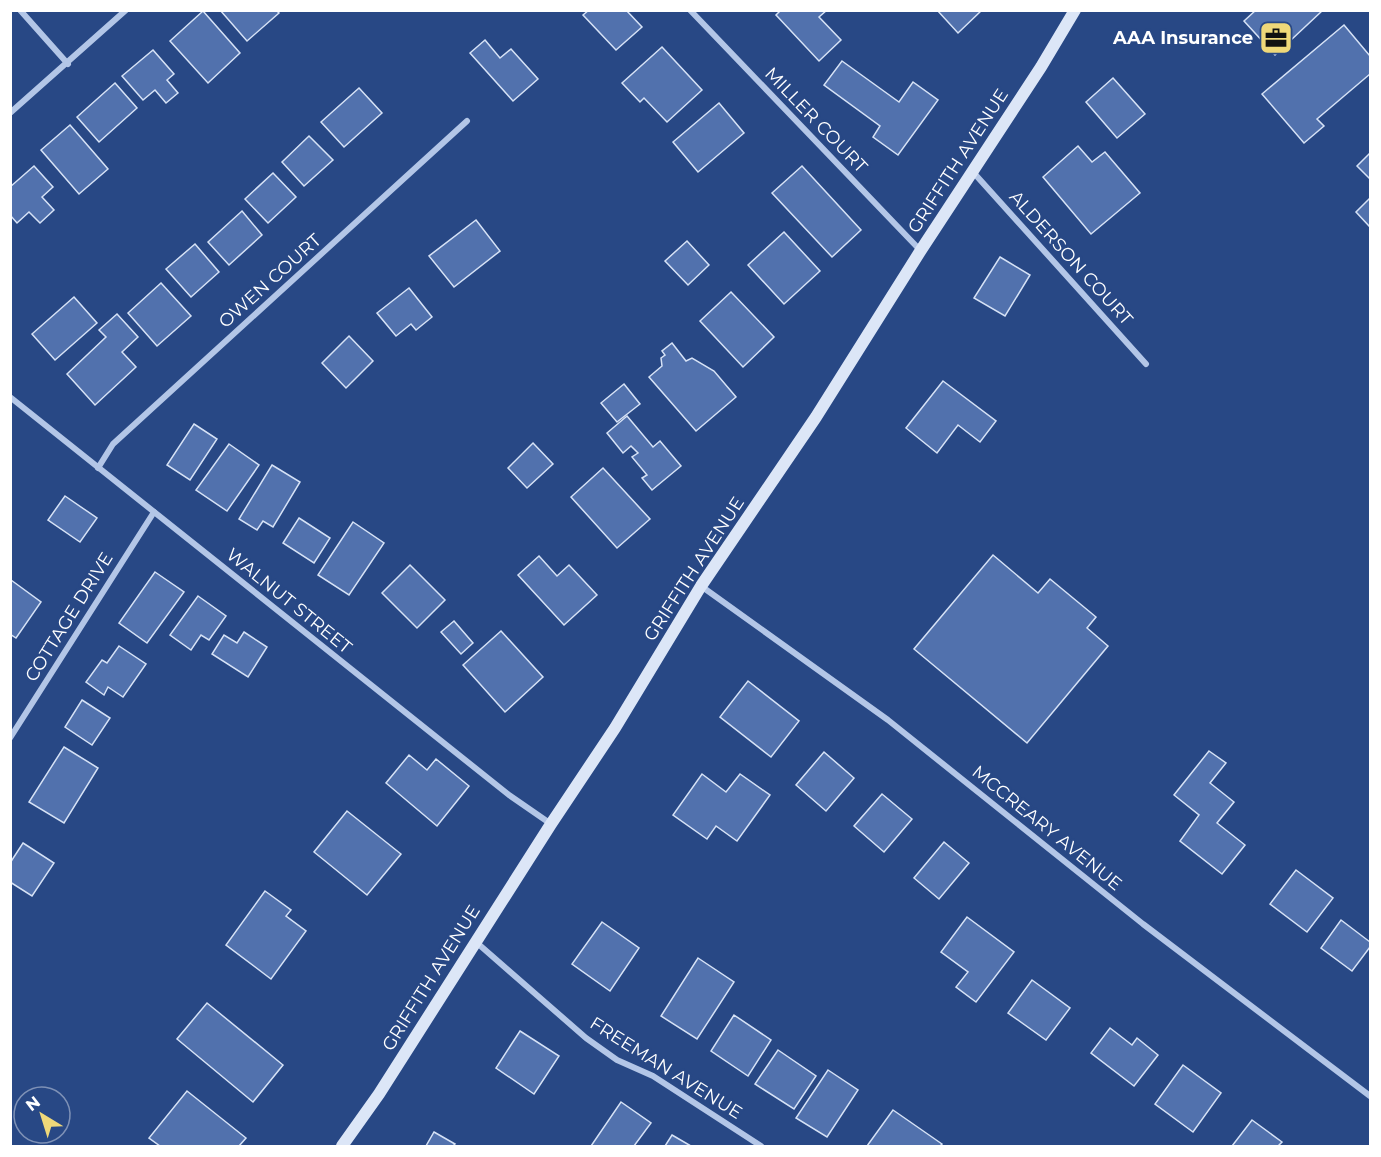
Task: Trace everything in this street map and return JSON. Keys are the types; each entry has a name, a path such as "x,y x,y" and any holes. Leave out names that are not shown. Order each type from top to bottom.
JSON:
{"street":[{"path":"20,10 68,64"},
{"path":"10,114 126,10"},
{"name":"MILLER COURT","path":"690,10 921,250"},
{"name":"GRIFFITH AVENUE","path":"342,1146 379,1094 615,728 701,586 816,417 921,250 1041,67 1075,10"},
{"name":"OWEN COURT","path":"98,468 113,444 467,121"},
{"name":"ALDERSON COURT","path":"973,172 1146,364"},
{"name":"WALNUT STREET","path":"10,397 509,795 551,824"},
{"name":"COTTAGE DRIVE","path":"10,738 153,512"},
{"name":"MCCREARY AVENUE","path":"701,586 888,720 1143,924 1371,1096"},
{"name":"FREEMAN AVENUE","path":"476,942 586,1038 617,1060 653,1076 761,1146"}],"building":[{"path":"220,10 276,10 279,13 247,41"},
{"path":"589,10 626,10 642,27 616,50 583,15"},
{"path":"781,10 827,10 819,17 841,40 819,61 776,15"},
{"path":"937,10 982,10 958,33"},
{"name":"AAA Insurance","path":"1256,10 1323,10 1275,55 1244,21"},
{"path":"203,11 240,53 208,83 170,41"},
{"path":"1344,25 1370,56 1370,74 1317,119 1324,126 1304,143 1262,94"},
{"path":"485,40 500,58 511,49 538,79 513,101 470,53"},
{"path":"662,47 702,90 667,122 644,98 640,102 622,83"},
{"path":"153,50 174,74 167,80 178,93 166,103 155,90 143,100 122,76"},
{"path":"842,61 899,102 913,82 938,100 898,155 873,137 880,126 824,85"},
{"path":"1113,78 1145,114 1117,138 1086,102"},
{"path":"115,83 137,108 99,142 77,117"},
{"path":"359,88 382,113 344,147 321,122"},
{"path":"719,103 744,133 698,172 673,142"},
{"path":"70,125 108,169 79,194 41,150"},
{"path":"309,136 333,160 304,186 282,162"},
{"path":"1078,146 1092,162 1105,152 1140,193 1091,234 1043,177"},
{"path":"1370,153 1370,179 1357,166"},
{"path":"34,166 53,187 42,197 54,210 40,223 29,212 17,223 10,215 10,187"},
{"path":"802,166 861,230 832,257 772,193"},
{"path":"273,173 296,197 268,223 245,199"},
{"path":"1370,198 1370,227 1356,212"},
{"path":"242,211 262,235 229,265 208,242"},
{"path":"476,220 500,251 454,287 429,256"},
{"path":"784,232 820,271 784,304 748,265"},
{"path":"687,241 709,265 688,285 665,261"},
{"path":"195,244 219,272 191,297 166,269"},
{"path":"1000,257 1030,275 1005,316 974,298"},
{"path":"161,283 191,316 157,346 128,313"},
{"path":"409,288 432,317 416,330 411,324 396,336 377,313"},
{"path":"731,292 774,337 743,367 700,321"},
{"path":"74,297 97,323 55,360 32,334"},
{"path":"117,314 138,337 122,352 136,367 95,405 67,374 106,337 99,330"},
{"path":"349,336 373,361 346,388 322,363"},
{"path":"672,343 686,361 692,358 714,371 736,397 696,431 649,377 662,366 661,358 665,355 662,351"},
{"path":"943,381 996,421 980,442 958,425 937,453 906,428"},
{"path":"624,384 640,404 617,422 601,403"},
{"path":"627,416 653,447 660,441 681,466 652,490 642,478 647,475 632,457 638,453 631,446 623,453 607,433"},
{"path":"194,424 217,439 190,480 167,465"},
{"path":"533,443 553,464 527,488 508,468"},
{"path":"229,444 259,465 227,511 196,490"},
{"path":"272,465 300,482 273,527 263,521 257,530 239,519"},
{"path":"603,468 650,519 617,548 571,497"},
{"path":"65,496 97,518 80,542 48,520"},
{"path":"299,518 330,538 314,563 283,543"},
{"path":"353,522 384,543 349,595 318,575"},
{"path":"993,555 1038,593 1050,579 1096,617 1087,628 1108,646 1027,743 914,649"},
{"path":"539,556 557,576 569,565 597,595 564,625 518,575"},
{"path":"410,565 445,600 417,628 382,593"},
{"path":"155,572 184,592 147,643 119,623"},
{"path":"11,580 41,602 16,638 10,634"},
{"path":"198,596 226,616 209,640 201,635 191,650 170,635"},
{"path":"454,621 473,643 461,654 441,632"},
{"path":"501,631 543,677 505,712 463,665"},
{"path":"244,632 267,647 248,677 212,654 224,635 237,643"},
{"path":"119,646 146,664 123,697 108,687 104,695 86,682 102,660 107,663"},
{"path":"748,681 799,721 771,757 720,717"},
{"path":"82,700 110,718 92,745 65,727"},
{"path":"64,747 98,768 64,823 29,802"},
{"path":"1209,751 1226,763 1210,783 1234,802 1217,823 1245,845 1222,874 1180,841 1199,815 1174,795"},
{"path":"824,752 854,778 826,811 796,785"},
{"path":"409,755 427,770 436,759 469,786 437,826 386,783"},
{"path":"702,774 726,792 740,774 770,795 737,841 716,826 707,839 673,815"},
{"path":"882,794 912,819 884,852 854,826"},
{"path":"347,811 401,854 367,895 314,852"},
{"path":"944,842 969,863 939,899 914,878"},
{"path":"23,843 54,863 32,896 10,882 10,863"},
{"path":"1296,870 1333,898 1307,932 1270,904"},
{"path":"265,891 291,910 286,916 306,931 271,979 226,945"},
{"path":"967,917 1014,952 976,1002 956,987 968,972 941,952"},
{"path":"1341,920 1370,942 1370,947 1352,971 1321,948"},
{"path":"602,922 639,948 610,991 572,964"},
{"path":"698,958 734,982 697,1039 661,1016"},
{"path":"1032,980 1070,1008 1046,1040 1008,1013"},
{"path":"207,1003 283,1065 253,1102 177,1039"},
{"path":"734,1015 771,1040 748,1076 711,1051"},
{"path":"1110,1028 1132,1045 1137,1038 1158,1055 1134,1086 1091,1053"},
{"path":"520,1031 559,1056 534,1094 496,1068"},
{"path":"778,1050 816,1076 794,1109 755,1084"},
{"path":"1183,1065 1221,1093 1193,1132 1155,1104"},
{"path":"828,1070 858,1090 827,1137 796,1118"},
{"path":"187,1091 246,1138 239,1146 160,1146 149,1138"},
{"path":"621,1102 651,1123 634,1146 591,1146"},
{"path":"893,1110 942,1144 940,1146 867,1146"},
{"path":"1252,1120 1282,1142 1278,1146 1232,1146"},
{"path":"434,1132 455,1144 453,1146 426,1146"},
{"path":"672,1135 691,1146 665,1146"}],"place":[{"name":"AAA Insurance","path":"1276,38"}]}
